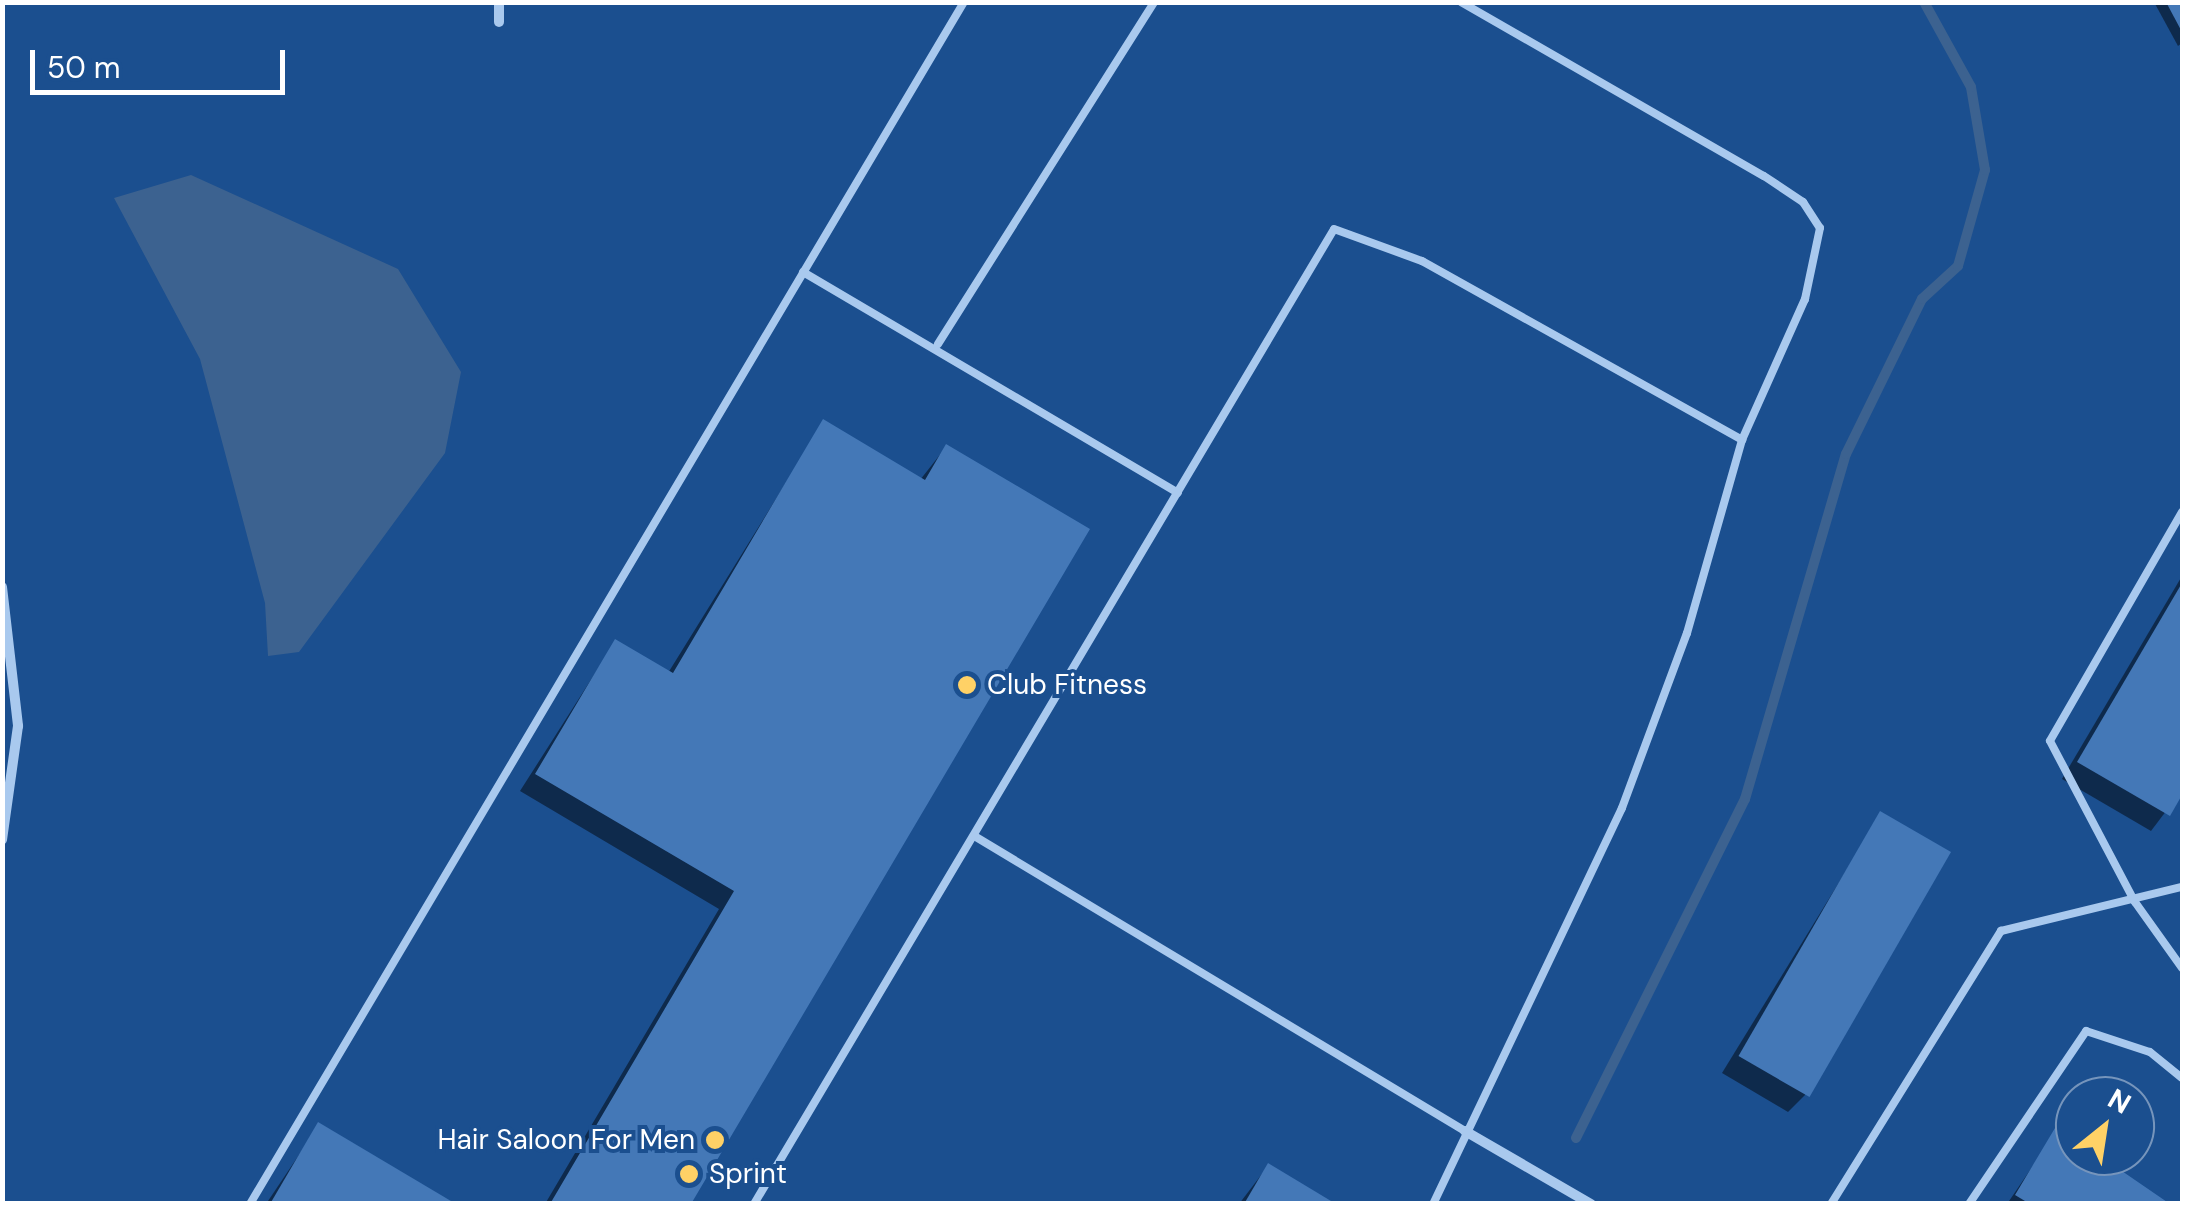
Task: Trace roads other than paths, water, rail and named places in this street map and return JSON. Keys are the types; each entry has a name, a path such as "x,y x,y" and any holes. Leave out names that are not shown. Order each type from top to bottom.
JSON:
{"street":[{"path":"499,2 499,22"},
{"path":"2,587 18,726 2,840"},
{"path":"1464,1131 1592,1204"}],"lane":[{"path":"250,1204 964,2"},
{"path":"938,344 1154,2"},
{"path":"1433,1204 1464,1131 1622,808 1687,633 1742,440 1817,262 1820,228 1804,202 1461,2"},
{"path":"754,1204 976,837 1334,229 1422,261 1742,440"},
{"path":"802,272 938,344 1178,492"},
{"path":"2182,512 2050,741 2135,902 2182,968"},
{"path":"976,837 1464,1131"},
{"path":"1832,1204 2000,931 2135,902 2182,887"},
{"path":"1969,1204 2086,1032 2150,1052 2182,1078"}],"water":[{"path":"191,175 398,269 461,372 445,453 299,652 268,656 265,603 200,359 114,198"}],"waterway":[{"path":"1576,1138 1745,799 1846,454 1922,299 1958,266 1985,170 1971,87 1924,2"}],"place":[{"name":"Club Fitness","path":"967,685"},
{"name":"Hair Saloon For Men","path":"715,1140"},
{"name":"Sprint","path":"689,1174"}]}
